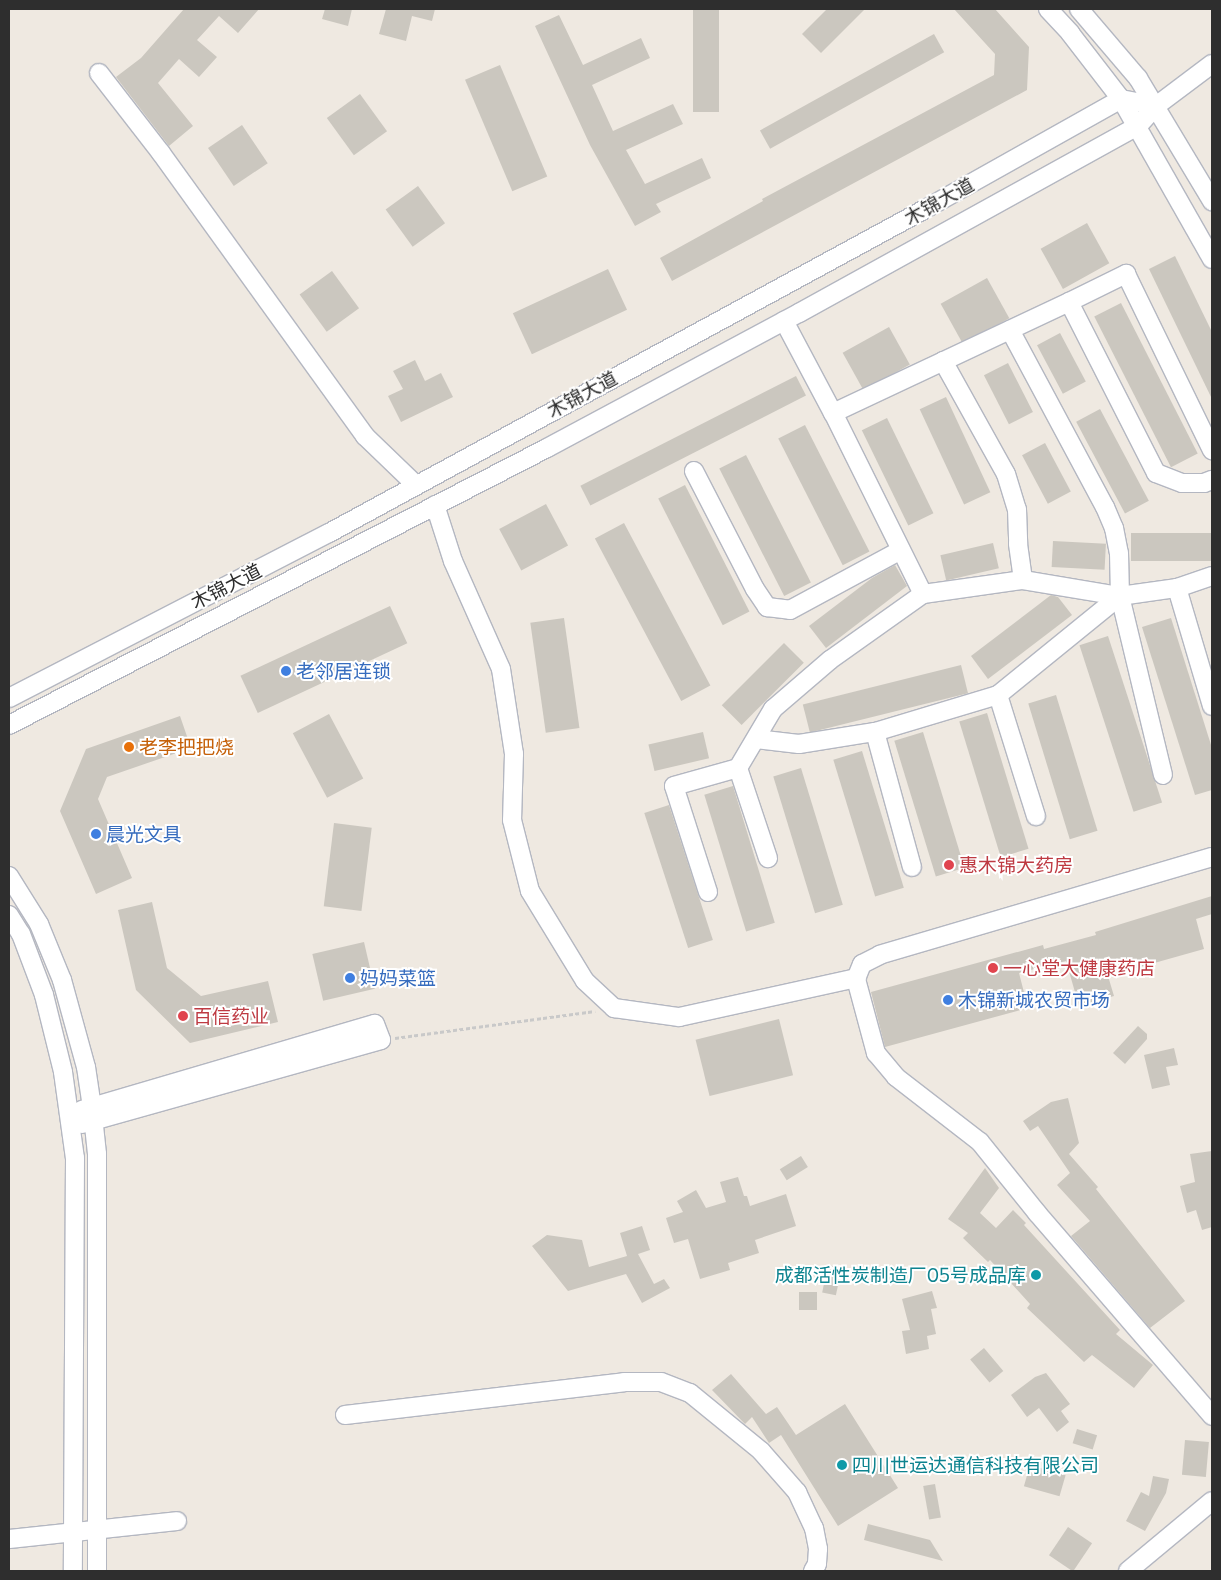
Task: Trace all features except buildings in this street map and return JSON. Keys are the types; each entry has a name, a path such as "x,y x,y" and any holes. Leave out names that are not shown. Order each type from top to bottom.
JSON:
{"street":[{"path":"1048,9 1070,33 1121,99 1212,259"},
{"path":"1079,9 1138,78 1212,201"},
{"name":"木锦大道","path":"9,724 436,505 784,321 1138,126 1156,106 1212,64"},
{"path":"99,73 161,153 365,436 416,485"},
{"path":"1121,99 1156,106"},
{"name":"木锦大道","path":"9,698 329,533 927,208 1121,99"},
{"path":"832,413 1126,274 1212,450"},
{"path":"1068,302 1156,473 1182,483 1204,483 1212,480"},
{"path":"784,321 923,594"},
{"path":"1010,330 1111,521 1119,553 1120,596 1163,775"},
{"path":"943,361 1006,474 1017,509 1018,544 1023,580"},
{"path":"694,471 755,589 767,607 790,610 901,550"},
{"path":"436,505 453,561 501,669 514,754 512,820 530,891 585,981 614,1008 679,1017 859,971 880,955 1212,857"},
{"path":"708,892 674,786 738,768 773,709 830,660 923,594 1023,580 1120,596 1177,588 1212,576"},
{"path":"1177,588 1212,706"},
{"path":"756,739 799,744 875,732 998,695 1120,596"},
{"path":"998,695 1036,816"},
{"path":"875,732 912,867"},
{"path":"738,768 768,858"},
{"path":"9,876 39,924 62,980 86,1067 93,1114 98,1154 97,1571"},
{"path":"9,915 21,934 44,995 63,1072 75,1158 73,1571"},
{"path":"859,971 876,1053 896,1077 980,1142 1037,1213 1212,1416"},
{"path":"70,1121 381,1040"},
{"path":"345,1414 624,1382 661,1382 690,1393 760,1452 797,1492 814,1528 818,1549 817,1564 813,1571"},
{"path":"1128,1571 1212,1501"},
{"path":"9,1539 177,1521"}],"path":[{"path":"381,1040 614,1008"}],"place":[{"name":"老邻居连锁","path":"286,671"},
{"name":"老李把把烧","path":"129,747"},
{"name":"晨光文具","path":"96,834"},
{"name":"惠木锦大药房","path":"949,865"},
{"name":"一心堂大健康药店","path":"993,968"},
{"name":"妈妈菜篮","path":"350,978"},
{"name":"木锦新城农贸市场","path":"948,1000"},
{"name":"百信药业","path":"183,1016"},
{"name":"成都活性炭制造厂05号成品库","path":"1036,1275"},
{"name":"四川世运达通信科技有限公司","path":"842,1465"}]}
